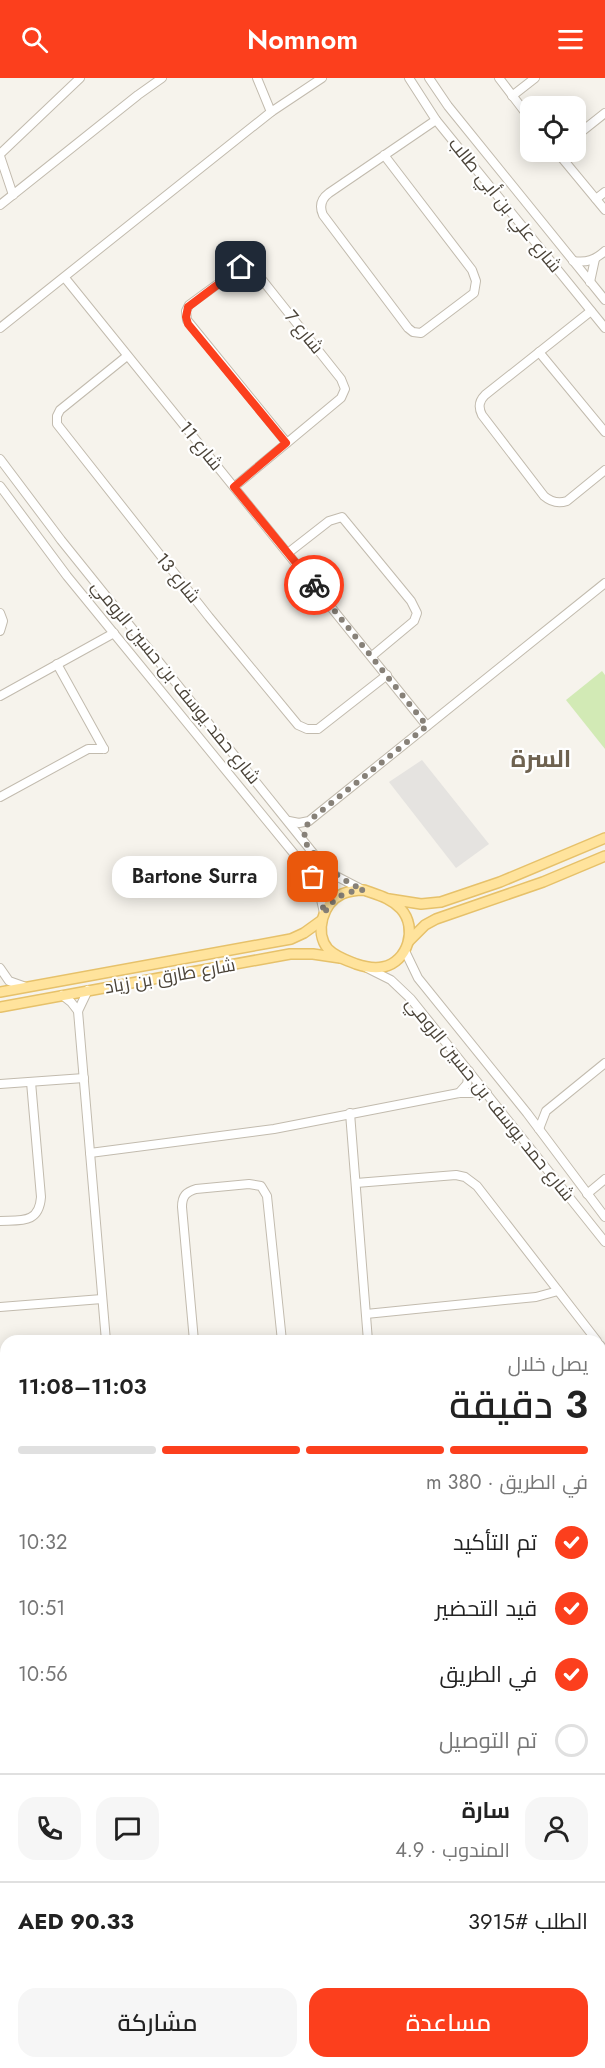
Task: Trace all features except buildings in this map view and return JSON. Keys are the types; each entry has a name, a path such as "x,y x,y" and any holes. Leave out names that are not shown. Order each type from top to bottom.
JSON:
{"main road":[{"path":"605,838 509,878 441,902 421,904 388,899 364,890 341,895 331,903 323,917 321,927 324,941 327,948 340,958 366,967 387,966 398,960 426,925 436,919 523,890 605,856"},
{"path":"388,899 404,913 408,923 407,946"},
{"name":"شارع طارق بن زياد","path":"0,992 291,939 304,933 323,917"},
{"name":"شارع طارق بن زياد","path":"0,1008 290,954 314,954 340,958"}],"street":[{"path":"13,195 0,155 80,78"},
{"path":"0,205 162,78"},
{"path":"257,78 271,112"},
{"path":"0,327 65,278 271,112 322,78"},
{"name":"شارع علي بن أبي طالب","path":"409,78 436,120 605,328"},
{"name":"شارع علي بن أبي طالب","path":"429,78 448,106 605,300"},
{"path":"499,78 520,106"},
{"path":"512,96 535,78"},
{"path":"586,128 605,113"},
{"path":"384,155 472,270 476,281 474,293 422,333 413,332 408,328 323,215 321,204 326,195 384,155 436,120"},
{"path":"565,162 605,210"},
{"path":"596,199 605,192"},
{"path":"573,261 595,260 605,251"},
{"path":"590,282 595,260"},
{"name":"شارع 7","path":"234,487 341,398 345,392 345,384 256,272 249,267 241,267 189,305 186,311 187,320 286,443"},
{"name":"شارع 11","path":"65,278 427,726"},
{"path":"591,311 485,395 479,404 482,415 544,496 551,501 561,503 567,501 605,470"},
{"path":"539,352 605,432"},
{"name":"شارع 13","path":"127,356 60,410 57,424 209,617 298,725 303,728 318,729 387,675"},
{"name":"شارع حمد يوسف بن حسين الرومي","path":"0,459 61,540 304,841 330,871 364,890"},
{"name":"شارع حمد يوسف بن حسين الرومي","path":"0,486 47,550 313,877 321,894 323,917"},
{"path":"288,554 328,521 342,518 411,601 417,613 414,621 372,656"},
{"path":"32,530 41,531 46,527 47,522"},
{"path":"47,550 46,544 49,539 55,537 61,540"},
{"path":"304,841 309,821 605,583"},
{"path":"0,613 3,621 0,631"},
{"path":"0,696 114,633"},
{"path":"0,797 88,748 104,749 57,664"},
{"path":"289,821 299,823 309,821"},
{"name":"شارع حمد يوسف بن حسين الرومي","path":"407,946 418,978 527,1113 605,1217"},
{"name":"شارع حمد يوسف بن حسين الرومي","path":"366,967 385,976 404,992 605,1242"},
{"path":"0,968 9,981 26,987"},
{"path":"88,990 78,1011 105,1335"},
{"path":"62,995 78,1011"},
{"path":"437,1031 440,1022 451,1020"},
{"path":"539,1130 546,1111 605,1063"},
{"path":"459,1093 467,1083 469,1071"},
{"path":"0,1084 84,1078"},
{"path":"0,1221 29,1219 36,1215 40,1207 31,1082"},
{"path":"90,1153 261,1131 459,1093 487,1093"},
{"path":"527,1113 546,1111"},
{"path":"350,1113 368,1335"},
{"path":"356,1184 448,1175 465,1177 477,1186 593,1335"},
{"path":"587,1194 605,1179"},
{"path":"193,1335 183,1197 189,1191 196,1189 252,1184 261,1186 267,1196 281,1335"},
{"path":"366,1314 536,1297 558,1291"},
{"path":"0,1307 102,1299"}],"green space":[{"path":"602,671 605,675 605,749 566,700"}],"shaded area":[{"path":"422,760 489,844 456,868 389,782"}],"way so far":[{"path":"313,877 321,894 324,914 336,898 352,891 364,890 336,876 317,858 304,841 306,825 427,726 314,585"}],"place":[{"name":"Bartone Surra","path":"313,877"}],"district":[{"name":"السرة","path":"541,759"}],"route":[{"path":"241,267 189,305 186,317 188,324 286,443 234,487 314,585"}]}
